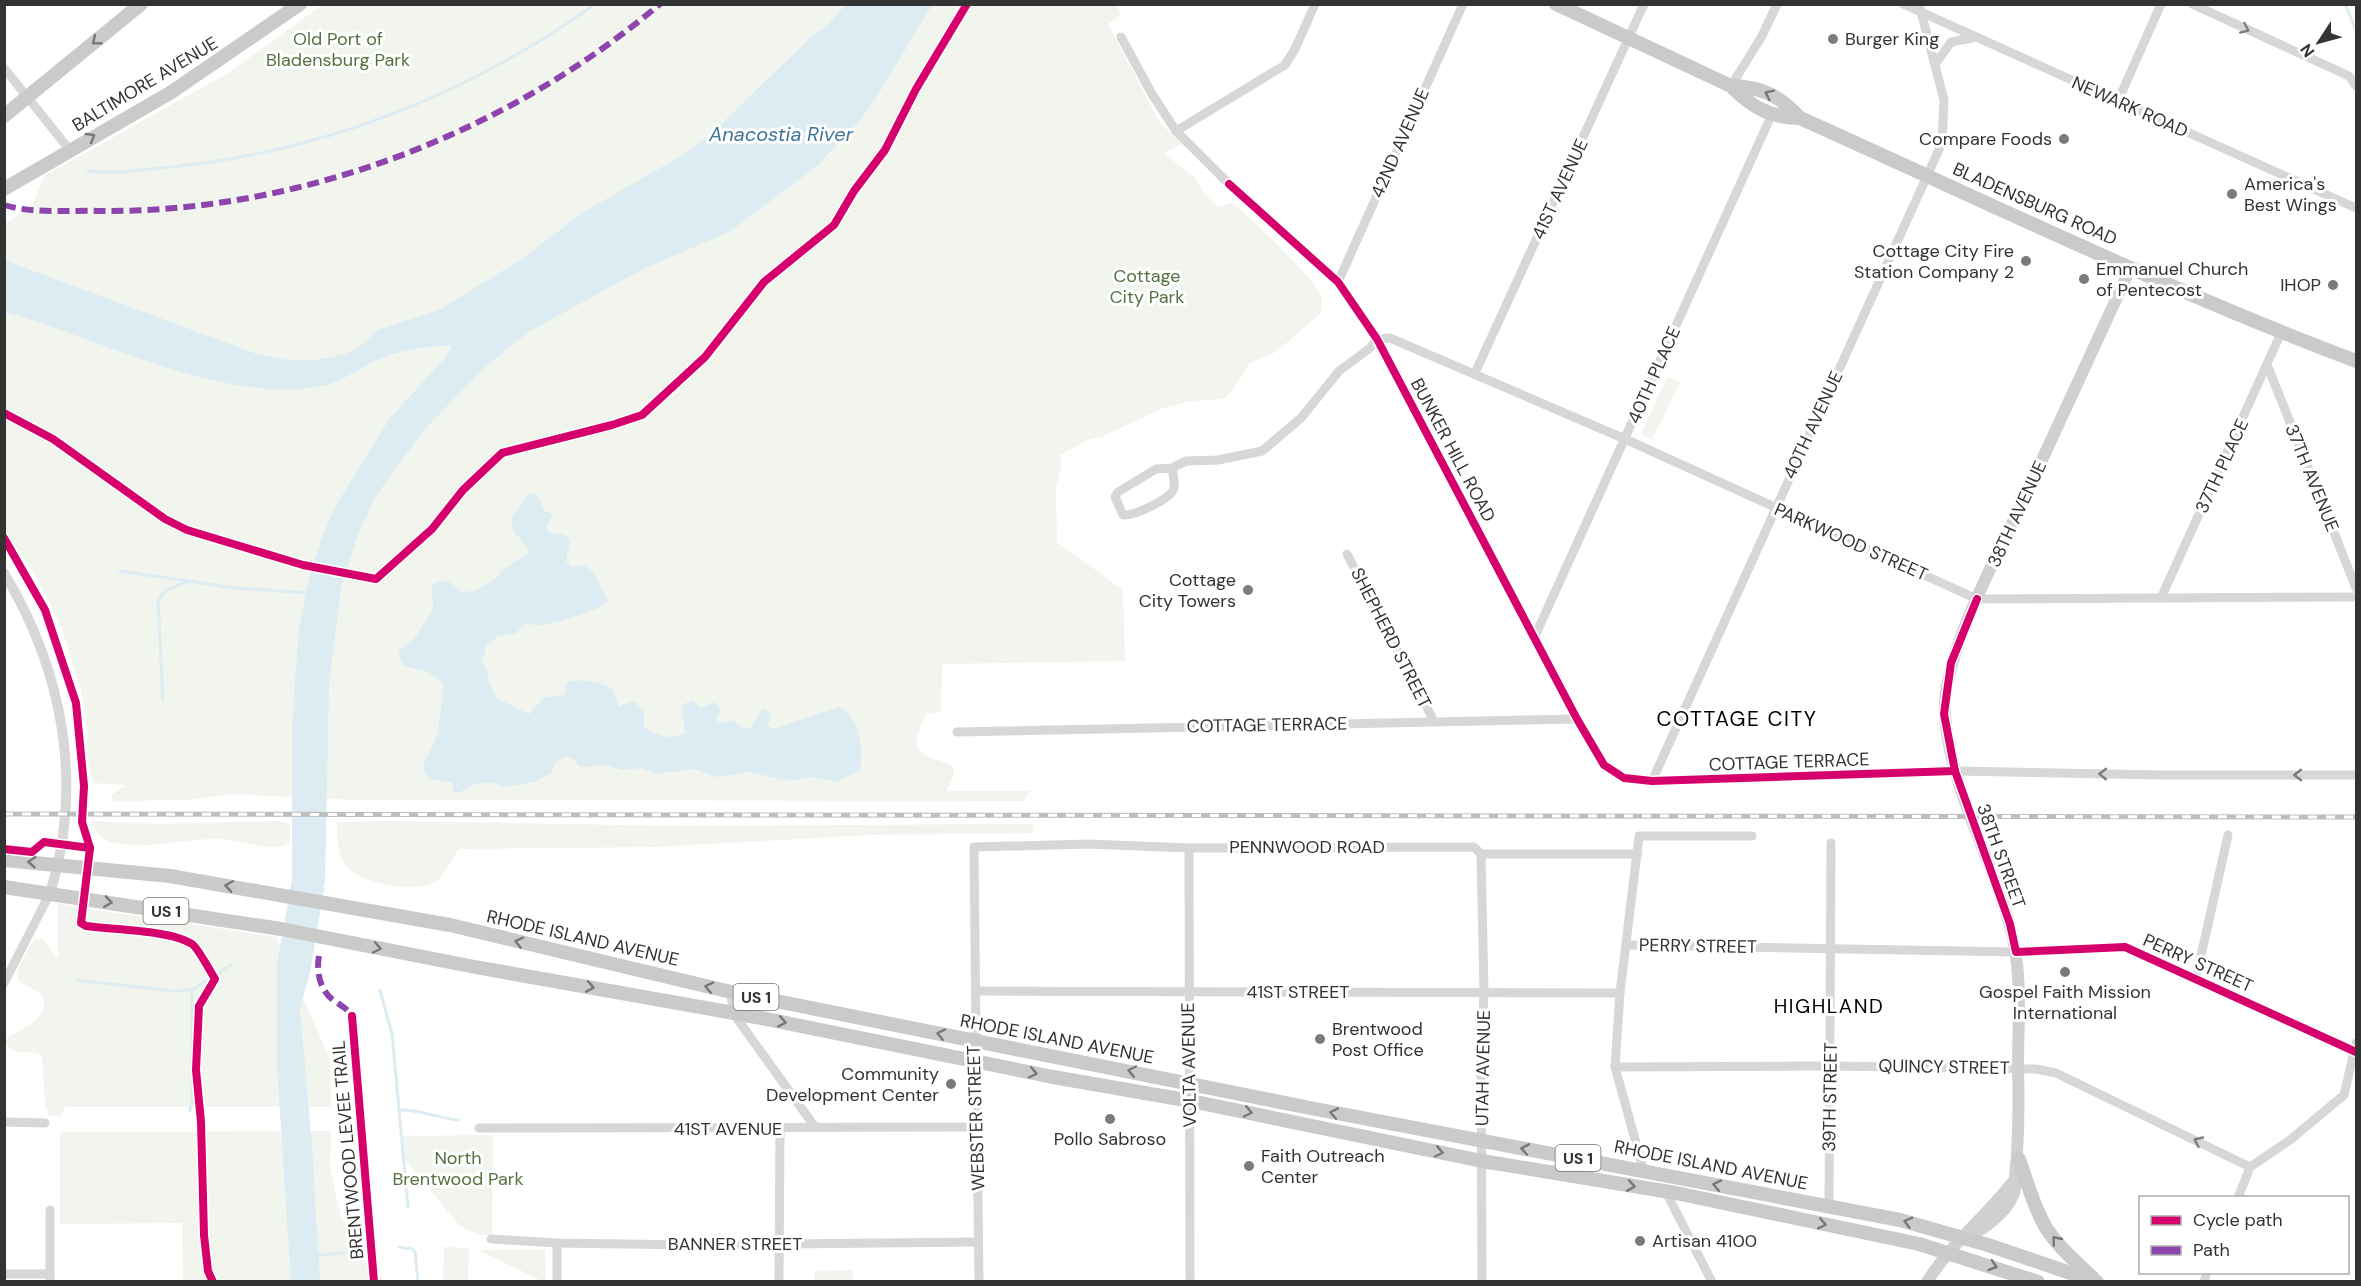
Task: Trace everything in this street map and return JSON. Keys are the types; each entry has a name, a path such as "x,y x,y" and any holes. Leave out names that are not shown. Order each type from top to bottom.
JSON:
{"main road":[{"path":"4,116 141,4"},
{"name":"BALTIMORE AVENUE","path":"4,189 69,149 170,93 300,4"},
{"name":"BLADENSBURG ROAD","path":"1557,4 1731,86 1746,102 1779,118 1800,118"},
{"name":"BLADENSBURG ROAD","path":"1731,86 1755,87 1785,102 1800,118 2281,333 2356,361"},
{"name":"38TH AVENUE","path":"1955,771 1944,714 1951,663 1977,599 2132,267"},
{"name":"38TH STREET","path":"1927,1281 1948,1252 1965,1238 1983,1229 2011,1199 2015,1189 2019,1160 2020,1009 2016,952 2010,924 1955,771"},
{"name":"RHODE ISLAND AVENUE","path":"4,860 170,876 450,925 731,992 1189,1084 1900,1220 1965,1238 2097,1281"},
{"name":"RHODE ISLAND AVENUE","path":"4,887 320,936 475,967 733,1013 1053,1077 1191,1101 1482,1161 1666,1192 1948,1252 2038,1281"},
{"path":"2019,1160 2036,1209 2046,1228 2065,1251 2097,1281"}],"street":[{"path":"1176,131 1285,64 1295,49 1315,4"},
{"name":"42ND AVENUE","path":"1338,282 1462,4"},
{"name":"41ST AVENUE","path":"1476,373 1644,4"},
{"path":"1731,86 1762,36 1777,4"},
{"name":"NEWARK ROAD","path":"1903,4 1920,9 1976,38 2356,208"},
{"path":"2118,101 2161,4"},
{"path":"2192,4 2349,76 2356,86"},
{"name":"40TH AVENUE","path":"1652,781 1942,143 1945,114 1936,63 1920,9"},
{"name":"BUNKER HILL ROAD","path":"1121,37 1152,94 1176,131 1229,184 1338,282 1377,339 1535,636 1576,718 1604,765 1624,778"},
{"path":"1936,63 1951,42 1976,38"},
{"path":"4,68 69,149"},
{"name":"40TH PLACE","path":"1535,636 1772,114"},
{"name":"37TH PLACE","path":"2161,598 2268,367 2281,333"},
{"name":"PARKWOOD STREET","path":"1377,339 1390,338 1476,373 1977,599 2356,597"},
{"path":"1172,468 1174,487 1170,495 1132,516 1123,514 1115,497 1118,492 1156,469 1172,468 1186,461 1218,460 1262,452 1301,418 1339,371 1370,348 1377,339"},
{"name":"37TH AVENUE","path":"2268,367 2356,588"},
{"name":"SHEPHERD STREET","path":"1347,554 1434,721"},
{"path":"4,573 40,642 55,690 68,776 67,812 59,864 50,893 4,983"},
{"name":"COTTAGE TERRACE","path":"957,732 1576,718"},
{"name":"COTTAGE TERRACE","path":"1624,778 1652,781 1955,771 2160,776 2356,775"},
{"path":"2196,978 2228,835"},
{"path":"1644,1172 1615,1067 1620,993 1628,945 1639,836 1752,836"},
{"name":"39TH STREET","path":"1829,1206 1831,843"},
{"name":"PENNWOOD ROAD","path":"974,847 1089,844 1189,848 1474,847 1481,854 1638,854"},
{"name":"WEBSTER STREET","path":"974,847 974,1040 978,1127 979,1281"},
{"name":"VOLTA AVENUE","path":"1189,848 1190,1281"},
{"name":"UTAH AVENUE","path":"1481,854 1484,991 1480,1060 1482,1281"},
{"name":"PERRY STREET","path":"1628,945 2016,952 2125,947 2356,1049"},
{"name":"41ST STREET","path":"975,991 1620,993"},
{"path":"731,992 733,1013 815,1127"},
{"path":"2344,1095 2356,1049"},
{"name":"QUINCY STREET","path":"1615,1067 2018,1067 2056,1073 2250,1167"},
{"path":"2238,1196 2250,1167 2290,1140 2344,1095 2356,1088"},
{"path":"4,1122 45,1123"},
{"name":"41ST AVENUE","path":"479,1128 978,1127"},
{"path":"779,1281 780,1129"},
{"path":"1666,1192 1712,1281"},
{"path":"4,1274 50,1278 51,1210"},
{"name":"BANNER STREET","path":"491,1239 557,1243 779,1245 978,1242"},
{"path":"557,1243 557,1281"}],"green space":[{"path":"322,5 1117,5 1121,15 1108,24 1160,123 1182,144 1164,153 1195,178 1202,191 1218,207 1231,203 1279,246 1321,294 1321,313 1276,352 1250,363 1232,391 1223,399 1191,401 1163,408 1102,437 1090,439 1060,455 1062,465 1056,488 1057,542 1123,590 1125,661 942,664 941,712 926,713 917,740 918,748 922,753 943,761 953,768 954,774 947,791 1030,791 1024,801 354,800 230,794 188,800 113,801 111,795 126,785 93,783 84,746 89,738 80,687 61,626 37,578 5,531 5,223 32,207 44,176 228,73"},
{"path":"1667,377 1680,382 1652,440 1641,434"},
{"path":"92,821 158,824 278,821 290,824 290,842 277,847 216,839 126,845 111,842 99,835 89,825"},
{"path":"337,822 678,826 1033,824 1032,833 870,835 655,847 459,849 438,880 419,887 407,887 380,883 357,875 350,870 340,854"},
{"path":"58,904 276,937 330,1059 331,1107 66,1107 60,1116 49,1116 45,1106 42,1057 33,1052 14,1051 6,1042 8,1037 28,1026 43,1010 42,995 19,981 17,971 34,939 42,938 58,959"},
{"path":"331,1131 330,1169 341,1217 383,1281 183,1281 182,1223 60,1224 60,1132"},
{"name":"North Brentwood Park","path":"493,1135 492,1235 480,1235 460,1226 401,1155 401,1136"},
{"path":"444,1247 469,1248 468,1281 443,1281"},
{"path":"479,1250 545,1250 546,1281 542,1281"},
{"path":"853,1270 853,1281 814,1281 814,1271"}],"water":[{"name":"Anacostia River","path":"845,5 932,5 876,98 859,121 817,166 729,232 641,270 527,333 483,369 423,431 376,496 358,534 341,587 329,687 325,882 311,968 300,1009 312,1145 320,1281 291,1281 277,1067 277,964 292,879 292,726 299,628 309,580 322,537 336,505 390,418 445,358 452,345 392,354 336,382 318,387 280,389 240,386 160,365 5,312 4,260 257,354 288,360 314,360 342,355 358,348 378,330 439,310 522,259 582,213 681,156 715,130 812,36 826,27"},
{"path":"531,493 536,493 545,511 551,513 552,517 547,525 547,532 565,535 570,540 566,561 572,567 583,565 593,571 608,601 588,612 566,619 539,625 526,623 516,633 497,637 486,646 482,663 498,699 529,714 543,698 564,695 567,683 583,681 596,683 612,688 619,707 634,701 644,711 644,726 653,732 670,737 685,732 682,711 684,704 692,700 701,708 715,702 721,709 716,720 720,723 732,720 745,729 752,727 760,711 764,709 772,714 767,725 772,729 840,707 852,718 859,735 861,763 859,771 836,782 810,777 787,781 750,772 715,777 695,769 656,774 642,768 621,770 608,765 580,767 572,758 566,756 556,762 551,773 534,782 506,787 491,782 471,785 459,793 453,791 452,782 430,779 423,771 423,767 437,735 443,683 428,672 405,666 399,658 399,651 414,639 434,608 431,592 433,584 447,580 462,592 474,591 493,581 504,569 529,553 511,522 525,498"}],"waterway":[{"path":"88,171 134,171 235,158 344,131 398,112 449,90 548,36 595,4"},
{"path":"2345,4 2356,30"},
{"path":"120,571 235,588 309,593"},
{"path":"163,700 158,602 165,591 188,581"},
{"path":"190,1111 192,1102 192,990 231,965"},
{"path":"76,980 172,991 192,990"},
{"path":"380,990 392,1034 408,1207"},
{"path":"399,1110 458,1120"},
{"path":"399,1247 412,1249 415,1252 418,1282"},
{"path":"314,1255 345,1253"}],"railway":[{"path":"4,814 2356,817"}],"marked path":[{"path":"4,205 27,210 52,211 175,208 250,198 325,180 398,157 469,127 536,91 600,50 660,4"},
{"path":"319,956 318,968 322,986 329,996 352,1016"}],"cycle path":[{"path":"4,413 53,439 165,519 187,530 303,565 376,579 432,529 463,490 502,453 642,415 705,357 764,282 834,225 854,191 885,150 916,89 967,4"},
{"path":"1229,184 1338,282 1377,339 1577,719 1604,765 1624,778 1652,781 1955,771"},
{"path":"4,538 45,610 76,703 84,786 82,822 90,848 81,923 86,926 156,933 183,939 195,946 215,979 199,1006 196,1070 201,1122 204,1235 208,1271 213,1282"},
{"path":"1977,599 1951,663 1944,714 1955,771 2010,924 2016,952 2125,947 2356,1052"},
{"path":"4,849 32,852 44,842 90,848"},
{"name":"BRENTWOOD LEVEE TRAIL","path":"352,1016 374,1282"}],"place":[{"name":"Burger King","path":"1833,39"},
{"name":"Compare Foods","path":"2064,139"},
{"name":"America's Best Wings","path":"2232,194"},
{"name":"Cottage City Fire Station Company 2","path":"2026,261"},
{"name":"Emmanuel Church of Pentecost","path":"2084,279"},
{"name":"IHOP","path":"2333,285"},
{"name":"Cottage City Towers","path":"1248,590"},
{"name":"Gospel Faith Mission International","path":"2065,972"},
{"name":"Brentwood Post Office","path":"1320,1039"},
{"name":"Community Development Center","path":"951,1084"},
{"name":"Pollo Sabroso","path":"1110,1119"},
{"name":"Faith Outreach Center","path":"1249,1166"},
{"name":"Artisan 4100","path":"1640,1241"}],"district":[{"name":"COTTAGE CITY","path":"1737,719"},
{"name":"HIGHLAND","path":"1829,1006"}],"park label":[{"name":"Old Port of Bladensburg Park","path":"338,49"},
{"name":"Cottage City Park","path":"1147,286"}]}
